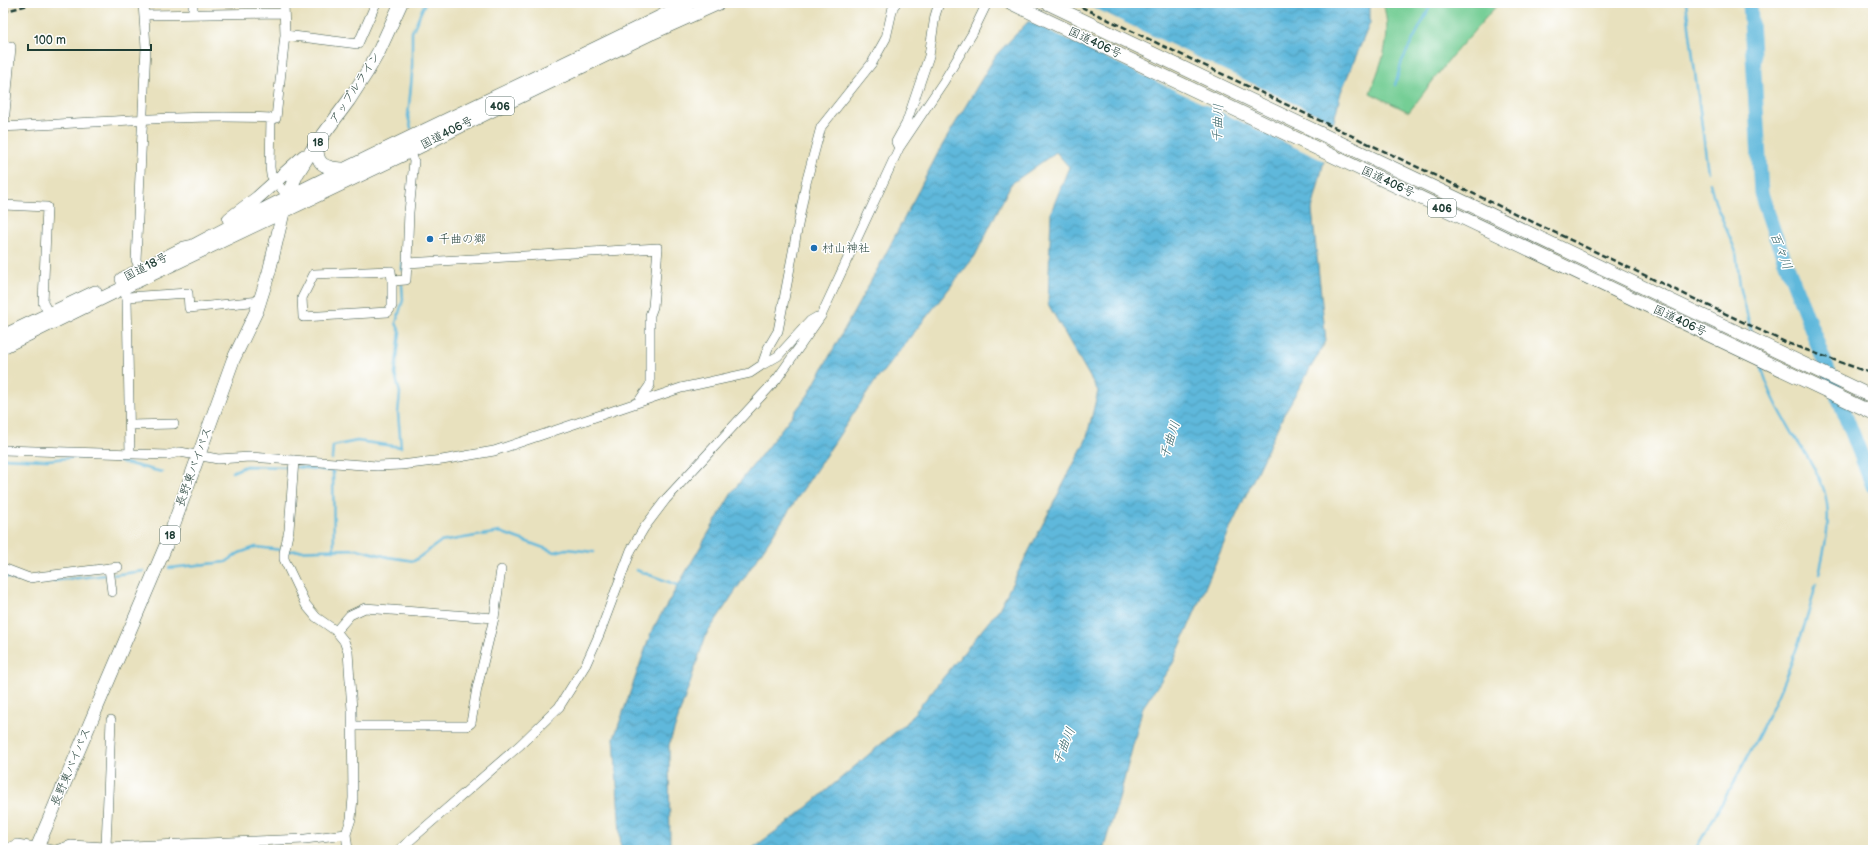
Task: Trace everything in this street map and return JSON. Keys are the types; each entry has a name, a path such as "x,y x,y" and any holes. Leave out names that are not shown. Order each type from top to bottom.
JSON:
{"highway":[{"name":"アップルライン","path":"283,212 287,196 297,174 314,147 355,91 379,51 401,3"},
{"name":"国道406号","path":"287,196 405,138 588,53 688,3"},
{"name":"国道406号","path":"283,212 631,43 719,3"},
{"name":"国道406号","path":"1011,3 1873,413"},
{"name":"国道406号","path":"1047,3 1873,397"},
{"path":"184,248 235,216 314,147 318,160 323,164 329,168 342,169"},
{"name":"国道18号","path":"123,289 140,270 184,248 193,246 287,196"},
{"name":"国道18号","path":"3,336 123,289 283,212"},
{"name":"長野東バイパス","path":"36,849 167,543 233,360 260,301 269,272 283,212"},
{"name":"国道18号","path":"3,347 51,318"}],"main road":[{"path":"3,126 10,47"}],"street":[{"path":"140,270 136,260 146,47 143,3"},
{"path":"192,14 193,3"},
{"path":"3,126 143,118 232,116 276,118 285,35 284,3"},
{"path":"285,35 358,44 376,3"},
{"path":"762,366 768,348 778,331 782,318 806,183 821,128 872,63 886,38 892,8 896,3"},
{"path":"900,148 896,142 906,124 929,56 935,16 939,3"},
{"path":"399,850 520,745 559,707 586,664 599,635 632,550 644,528 666,499 776,379 821,316 900,148 944,81 972,34 987,3"},
{"path":"145,15 284,13"},
{"path":"271,118 271,175 287,196"},
{"path":"392,281 406,280 408,212 414,161 405,138"},
{"path":"3,205 46,207 43,303 51,318"},
{"path":"407,263 658,248 653,307 650,315 650,385 640,402"},
{"path":"391,271 392,281 392,306 388,312 303,317 302,298 314,274 391,271"},
{"path":"130,454 130,362 123,289 188,293 189,308 260,301"},
{"path":"3,450 168,455 180,452 218,459 250,457 377,466 401,465 442,460 494,451 681,388 750,373 778,356 810,321 821,316"},
{"path":"130,426 174,424"},
{"path":"294,460 289,530 284,559 306,605 316,617 336,631 344,641 348,652 352,726 353,798 351,819 346,834 348,850"},
{"path":"3,568 29,578 114,568 110,579 112,592"},
{"path":"352,726 467,726 472,723 477,688 494,618 501,570"},
{"path":"336,631 350,615 365,608 494,618"},
{"path":"106,848 111,720"},
{"path":"3,850 17,844 36,849 55,850 71,845 106,848 305,839 346,834"}],"green space":[{"path":"1383,3 1499,3 1451,57 1409,112 1370,93 1385,49 1387,28"}],"water":[{"name":"千曲川","path":"1046,3 1370,3 1370,23 1341,92 1312,210 1326,341 1284,414 1230,529 1173,663 1143,707 1119,799 1103,850 750,850 794,818 907,722 999,609 1086,440 1098,391 1048,304 1051,212 1069,167 1056,152 1011,184 975,256 874,383 706,635 669,745 670,850 621,850 614,738 652,630 733,491 808,395 883,259 940,149 996,55"}],"pier":[{"path":"1043,3 1084,3 1335,123 1326,162 1027,20"}],"waterway":[{"path":"411,128 408,116 412,75 412,32 425,3"},
{"path":"1395,85 1402,61 1432,3"},
{"path":"1686,3 1708,172"},
{"name":"百々川","path":"1750,3 1761,193 1775,235 1873,486"},
{"path":"1710,183 1715,202 1736,252 1740,286 1752,334"},
{"path":"402,270 403,254"},
{"path":"332,459 333,446 357,441 401,447 398,413 400,393 395,374 400,332 396,323 403,300 402,285"},
{"path":"1761,365 1767,385 1776,403 1823,486 1827,504 1828,522 1825,548 1819,574"},
{"path":"3,458 47,460 79,457 113,460 162,472"},
{"path":"232,472 246,466 291,467"},
{"path":"296,467 333,471 334,551"},
{"path":"287,551 357,549 388,557 414,561 440,542 500,532 555,552 566,549 594,552"},
{"path":"169,568 226,562 239,553 256,547 282,550"},
{"path":"636,570 680,586"},
{"path":"112,575 144,571"},
{"path":"3,576 30,583 107,575"},
{"path":"1695,850 1766,721 1795,654 1816,584"}],"railway":[{"path":"3,12 35,3"},
{"path":"1073,3 1787,343 1873,374"}],"place":[{"name":"千曲の郷","path":"430,239"},
{"name":"村山神社","path":"814,248"}]}
